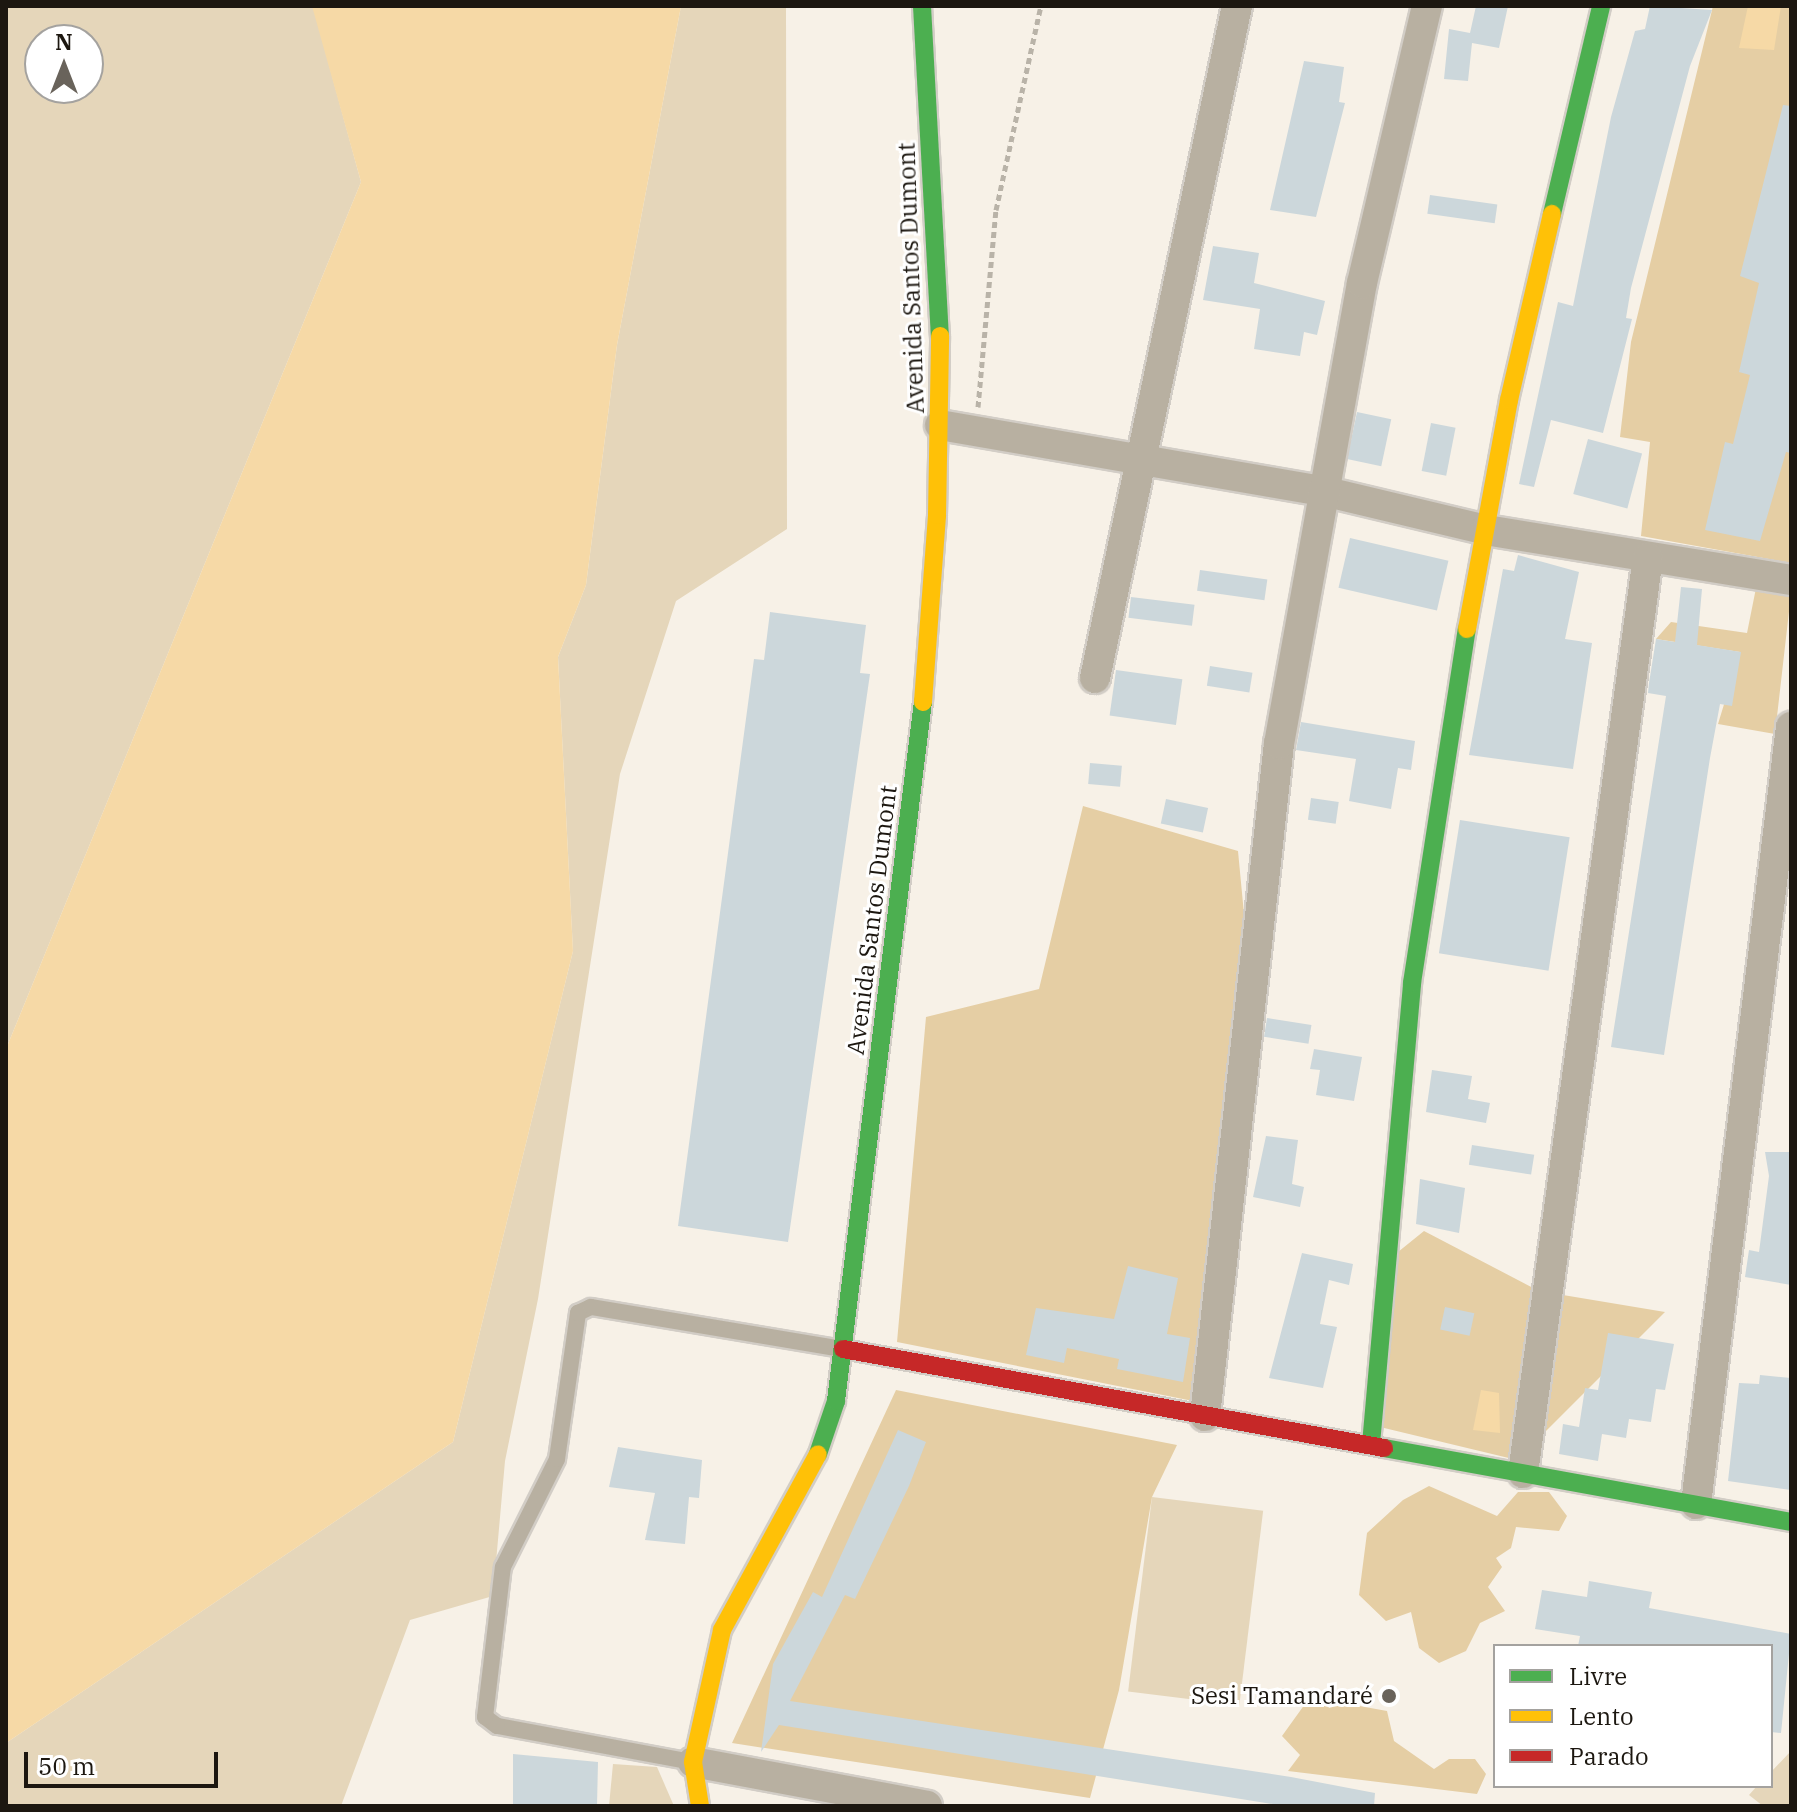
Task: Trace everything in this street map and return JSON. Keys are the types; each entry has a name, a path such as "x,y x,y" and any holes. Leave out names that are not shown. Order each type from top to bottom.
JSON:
{"street":[{"name":"Avenida Santos Dumont","path":"700,1806 693,1762 702,1700 722,1630 811,1475 836,1401 843,1349 931,634 940,425 922,6"},
{"path":"1095,678 1137,459 1237,6"},
{"path":"1205,1416 1279,744 1327,492 1362,283 1427,6"},
{"path":"1371,1444 1412,983 1446,741 1509,400 1601,6"},
{"path":"940,425 1327,492 1486,530 1791,580"},
{"path":"1523,1473 1648,557"},
{"path":"1696,1504 1791,727"},
{"path":"843,1349 1791,1522"},
{"path":"693,1762 916,1805"}],"lane":[{"path":"693,1762 497,1726 485,1717 503,1567 557,1459 578,1313 591,1307 843,1349"}],"path":[{"path":"976,431 996,210 1041,6"}],"shaded area":[{"path":"6,6 313,6 361,182 6,1049"},
{"path":"312,6 681,6 617,345 586,585 558,657 573,951 453,1442 6,1743 6,1049 361,182"},
{"path":"681,6 786,6 787,529 676,601 620,774 538,1299 505,1461 493,1596 410,1620 341,1806 6,1806 6,1743 453,1442 573,951 558,657 586,585 617,345"},
{"path":"1713,6 1791,6 1791,563 1641,536 1650,442 1620,437 1631,342"},
{"path":"1748,6 1781,6 1774,50 1739,48"},
{"path":"1757,583 1791,594 1775,734 1718,724 1740,652 1656,639 1671,622 1747,633"},
{"path":"1083,806 1238,851 1244,914 1193,1401 897,1342 926,1017 1039,989"},
{"path":"1424,1231 1539,1291 1665,1312 1517,1460 1380,1427 1398,1252"},
{"path":"896,1390 1177,1445 1152,1497 1119,1690 1090,1798 732,1743"},
{"path":"1481,1390 1499,1393 1500,1433 1473,1430"},
{"path":"1429,1486 1497,1516 1518,1492 1549,1492 1567,1516 1559,1531 1516,1527 1511,1548 1496,1558 1502,1567 1488,1587 1505,1611 1480,1623 1466,1651 1439,1663 1419,1648 1411,1612 1386,1621 1359,1595 1367,1533 1403,1500"},
{"path":"1152,1497 1263,1511 1239,1705 1128,1692"},
{"path":"1310,1697 1387,1711 1394,1741 1434,1769 1449,1759 1475,1759 1486,1774 1477,1794 1288,1771 1300,1755 1282,1736"},
{"path":"1791,1751 1791,1806 1763,1806 1749,1795 1755,1788 1773,1788 1773,1770"},
{"path":"613,1764 657,1767 674,1806 609,1806"}],"building":[{"path":"1476,6 1508,6 1499,48 1472,43 1468,81 1444,79 1449,29 1470,33"},
{"path":"1650,6 1712,10 1690,66 1631,288 1626,318 1632,319 1603,433 1551,420 1534,487 1519,484 1558,302 1573,306 1611,117 1635,31 1645,29"},
{"path":"1304,61 1344,67 1339,102 1345,103 1316,217 1270,210"},
{"path":"1783,105 1791,106 1791,453 1786,452 1760,541 1705,530 1725,442 1733,444 1750,375 1739,372 1759,283 1740,276"},
{"path":"1430,195 1497,204 1495,223 1427,214"},
{"path":"1213,246 1259,253 1254,283 1325,301 1317,335 1304,332 1300,356 1254,349 1260,309 1203,300"},
{"path":"1357,412 1391,419 1381,466 1347,459"},
{"path":"1431,423 1456,428 1446,476 1422,471"},
{"path":"1588,439 1642,453 1627,509 1573,494"},
{"path":"1350,538 1448,561 1437,610 1339,588"},
{"path":"1518,555 1579,572 1565,639 1592,643 1573,769 1469,755 1503,569 1514,571"},
{"path":"1200,570 1267,579 1264,600 1197,591"},
{"path":"1681,587 1702,589 1697,645 1741,652 1732,706 1720,704 1664,1055 1611,1047 1666,696 1648,693 1649,683 1656,639 1675,642"},
{"path":"1131,597 1195,605 1192,626 1128,618"},
{"path":"770,612 866,625 860,673 870,674 788,1242 678,1226 754,659 764,660"},
{"path":"1210,666 1252,673 1249,692 1207,686"},
{"path":"1116,670 1182,679 1176,725 1110,716"},
{"path":"1301,722 1415,741 1411,770 1398,768 1391,809 1349,801 1356,759 1296,750"},
{"path":"1090,763 1122,766 1120,787 1088,784"},
{"path":"1311,798 1339,802 1336,824 1308,820"},
{"path":"1166,799 1208,808 1203,832 1161,823"},
{"path":"1460,820 1570,837 1549,971 1439,953"},
{"path":"1267,1018 1311,1025 1308,1044 1264,1037"},
{"path":"1314,1049 1362,1057 1354,1101 1316,1095 1320,1070 1310,1069"},
{"path":"1432,1070 1472,1076 1468,1099 1490,1103 1486,1123 1426,1112"},
{"path":"1266,1136 1298,1140 1292,1184 1304,1187 1300,1207 1253,1197"},
{"path":"1472,1145 1534,1155 1531,1175 1469,1165"},
{"path":"1765,1152 1791,1152 1791,1285 1745,1277 1749,1250 1759,1252 1769,1176"},
{"path":"1420,1179 1465,1188 1459,1233 1416,1224"},
{"path":"1302,1253 1353,1264 1349,1285 1329,1280 1320,1324 1337,1327 1323,1388 1269,1378"},
{"path":"1128,1266 1178,1278 1167,1334 1190,1338 1183,1382 1117,1369 1119,1359 1067,1348 1064,1363 1026,1355 1036,1308 1114,1319"},
{"path":"1445,1307 1474,1313 1470,1336 1440,1329"},
{"path":"1608,1333 1674,1344 1665,1390 1656,1389 1651,1422 1629,1419 1626,1438 1602,1434 1598,1461 1559,1454 1563,1424 1579,1427 1585,1388 1598,1390"},
{"path":"1760,1375 1791,1378 1791,1490 1728,1481 1739,1383 1759,1384"},
{"path":"898,1430 926,1442 909,1486 855,1599 845,1595 790,1701 1291,1777 1375,1793 1374,1806 1285,1806 779,1725 761,1752 773,1664 813,1592 822,1597"},
{"path":"618,1447 702,1460 699,1498 689,1497 685,1544 645,1540 655,1493 609,1487"},
{"path":"1589,1581 1652,1592 1649,1608 1791,1634 1781,1733 1773,1732 1773,1644 1578,1644 1580,1636 1535,1629 1542,1590 1587,1597"},
{"path":"513,1754 598,1762 597,1806 513,1806"}],"traffic: fast":[{"path":"922,6 940,336"},
{"path":"1552,214 1601,6"},
{"path":"1371,1444 1412,983 1467,629"},
{"path":"818,1454 836,1401 923,702"},
{"path":"1384,1448 1791,1522"}],"traffic: slow":[{"path":"1467,629 1509,400 1552,214"},
{"path":"923,702 937,515 940,336"},
{"path":"700,1806 693,1762 722,1630 818,1454"}],"traffic: jam":[{"path":"843,1349 1384,1448"}],"place":[{"name":"Sesi Tamandaré","path":"1389,1696"}]}
